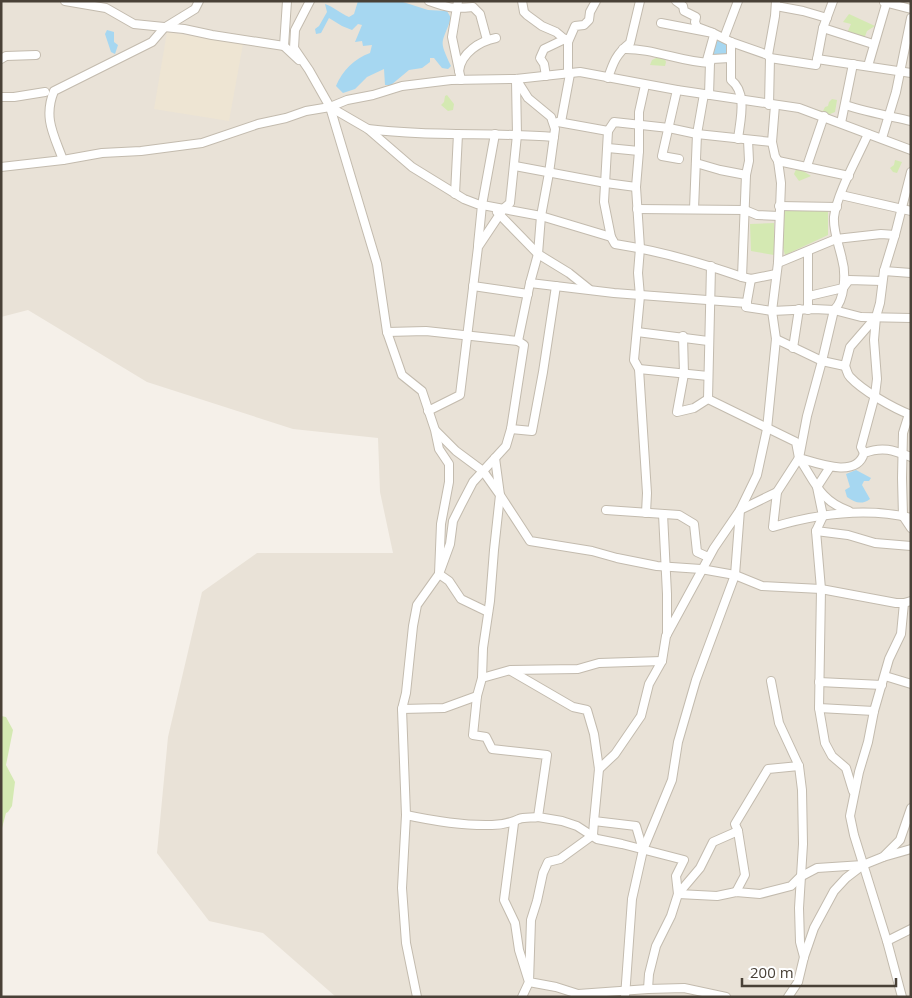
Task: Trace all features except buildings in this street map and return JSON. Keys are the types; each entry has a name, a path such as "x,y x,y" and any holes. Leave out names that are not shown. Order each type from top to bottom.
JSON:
{"street":[{"path":"65,1 106,8 134,24 184,29 284,46 309,70"},
{"path":"62,160 50,125 48,104 54,91 152,42 164,28 195,9 199,1"},
{"path":"284,46 287,1"},
{"path":"310,1 296,30 294,48 330,107 377,264 387,332 402,375 422,390 439,449 449,464 449,482 441,524 439,574"},
{"path":"429,1 445,8 458,5 473,7 478,10 487,40"},
{"path":"522,1 524,12 527,15 542,26 556,32 566,41"},
{"path":"561,122 570,74 568,71 566,41 575,26 584,25 589,20 590,12 596,1"},
{"path":"608,78 612,62 630,43 640,1"},
{"path":"676,1 682,6 684,11 696,17 695,22 697,26 769,57 816,65 823,28 833,1"},
{"path":"738,1 728,40 731,80 735,84 742,100 738,139"},
{"path":"804,11 806,1"},
{"path":"868,66 885,2 911,10"},
{"path":"666,636 708,557 740,510 757,475 767,429 776,339 772,310 778,263 781,183 778,161 772,142 769,57 776,4 827,18"},
{"path":"458,5 452,37 460,80"},
{"path":"882,138 890,116 901,72 911,18"},
{"path":"661,24 713,32"},
{"path":"823,28 874,44"},
{"path":"694,208 697,134 707,94 710,63 707,60 713,43 713,32"},
{"path":"458,71 465,55 487,40 496,38"},
{"path":"546,76 544,64 540,58 544,49 566,41"},
{"path":"623,49 644,50 695,63 710,63 712,59 730,58"},
{"path":"1,59 6,56 36,55"},
{"path":"817,59 911,73"},
{"path":"841,123 853,64"},
{"path":"1,167 102,153 141,151 202,143 258,124 286,118 306,111 330,107 347,100 373,95 402,86 460,80 516,79 580,72 645,85 799,108 911,150"},
{"path":"516,79 528,98 551,117 554,129 549,173 541,216 538,254 518,341"},
{"path":"478,247 510,203 518,135 516,79"},
{"path":"645,85 638,124 639,152 636,187 640,248 638,273 640,296 634,360 639,369 647,493 646,513"},
{"path":"677,90 662,156 679,159"},
{"path":"1,97 45,92"},
{"path":"844,106 911,121"},
{"path":"330,107 368,129 412,167 455,194 502,212 541,216 611,237"},
{"path":"807,166 824,116"},
{"path":"552,121 608,131"},
{"path":"772,142 614,122 608,131 604,202 611,237 615,244 674,255 750,279 776,274"},
{"path":"368,129 400,133 554,136"},
{"path":"455,194 458,134"},
{"path":"428,411 460,395 472,286 495,134"},
{"path":"868,134 841,195 834,217 836,239 843,260 843,288 839,305 834,310 807,416 799,458 777,492 773,527 823,516 853,512 907,517"},
{"path":"742,277 748,140"},
{"path":"608,148 639,152"},
{"path":"778,161 849,176"},
{"path":"696,163 746,175"},
{"path":"515,166 636,187"},
{"path":"799,458 830,467 856,466 862,460 864,453 861,447 875,395 878,372 874,340 882,281 911,172"},
{"path":"841,195 911,211"},
{"path":"779,206 837,207"},
{"path":"637,209 694,208 744,210 757,214 779,216"},
{"path":"502,212 538,254 569,273 590,291"},
{"path":"778,263 836,239 881,234 895,235"},
{"path":"808,252 808,310"},
{"path":"708,399 711,266"},
{"path":"884,271 911,273"},
{"path":"750,279 746,307 772,310 834,310 861,317 911,318"},
{"path":"809,296 843,288 849,280 882,281"},
{"path":"530,283 640,296 747,303"},
{"path":"472,286 528,294"},
{"path":"510,429 532,431 544,372 556,286"},
{"path":"793,348 799,309"},
{"path":"876,317 850,347 845,366 848,376 891,406 910,415 903,433 902,453 907,517 911,528"},
{"path":"387,332 426,331 518,341 524,345 506,446 473,482 454,521 450,544 439,574 417,605 402,709 406,816 402,888 406,943 417,997"},
{"path":"636,332 683,336 708,341"},
{"path":"683,336 684,374 677,412 694,408 708,399"},
{"path":"776,339 822,361 845,366"},
{"path":"639,369 708,376"},
{"path":"708,399 796,442 799,458 825,498 835,506 853,512"},
{"path":"435,430 456,451 483,472 530,541 592,551 617,558 734,575 762,586 821,589 875,600 908,602 901,634 889,659 874,710 868,742 858,772 850,816 862,865 887,941 902,997"},
{"path":"864,453 877,449 902,453 911,457"},
{"path":"495,458 500,495 483,648 482,678 477,696 473,735 486,737 492,749 547,755 538,818"},
{"path":"830,467 817,487 823,516 816,531 821,589 819,708 825,743 832,756 846,768 854,793"},
{"path":"740,510 777,492"},
{"path":"606,510 679,515 694,524 697,552 708,557"},
{"path":"625,994 632,899 643,850 672,780 678,742 696,680 734,575 740,510"},
{"path":"599,769 614,754 641,716 650,684 662,660 666,636 666,566 663,514"},
{"path":"816,531 848,535 875,543 911,546"},
{"path":"439,574 449,581 461,599 488,612"},
{"path":"482,678 510,670 578,669 599,663 662,660"},
{"path":"510,670 573,707 587,710 594,734 599,769 592,835 560,859 548,862 543,873 531,920 529,982 522,997"},
{"path":"885,676 911,684"},
{"path":"771,681 778,723 799,766 804,800 800,877 800,942 804,957"},
{"path":"819,682 882,685"},
{"path":"402,709 444,708 477,696"},
{"path":"819,708 874,710"},
{"path":"736,892 745,875 738,831 735,824 768,769 799,766"},
{"path":"883,857 900,840 911,808"},
{"path":"406,816 438,822 473,825 494,825 514,822 519,818 562,821 577,826 597,839 684,860 676,876 678,894"},
{"path":"594,821 636,826 643,850"},
{"path":"514,822 504,900 515,923 519,950 529,982"},
{"path":"648,989 649,974 656,946 671,916 678,894 700,868 713,842 738,831"},
{"path":"678,894 717,896 736,892 760,894 790,886 800,877 817,868 862,865 911,849"},
{"path":"788,997 798,982 814,928 834,892 846,878 862,865"},
{"path":"887,941 911,928"},
{"path":"529,982 556,987 578,994 625,994 648,989 684,988 726,997"}],"shaded area":[{"path":"1,1 911,1 911,997 336,997 263,933 209,921 157,853 168,737 202,592 257,553 393,553 380,492 378,438 293,429 147,382 28,310 1,317"},
{"path":"167,32 243,44 229,121 154,109"}],"green space":[{"path":"849,14 875,26 867,31 864,39 847,33 851,24 843,22"},
{"path":"656,54 664,57 665,66 650,65 652,60 656,58"},
{"path":"447,95 454,104 453,110 448,111 441,105"},
{"path":"832,99 837,100 835,112 830,114 832,118 794,105 823,111"},
{"path":"895,160 902,162 897,173 893,172 890,168 894,165"},
{"path":"797,167 811,176 799,181 794,174"},
{"path":"781,209 828,210 828,235 785,255 780,237"},
{"path":"774,223 774,255 751,251 750,224"},
{"path":"1,716 6,717 13,730 6,765 15,782 12,806 6,813 1,841"}],"water":[{"path":"358,1 403,2 428,10 447,11 451,18 443,46 451,66 448,69 442,68 434,58 430,58 430,62 422,68 409,70 391,85 385,85 384,69 367,77 355,89 343,93 336,86 342,75 354,62 370,53 372,45 363,46 362,41 355,42 362,25 358,24 352,30 329,18 321,33 316,34 315,29 319,26 327,12 325,4 349,17 354,14"},
{"path":"699,23 713,29 728,44 729,50 726,56 709,61 714,49 715,36 701,32"},
{"path":"107,30 114,32 114,42 118,45 115,54 111,52 105,34"},
{"path":"856,470 871,478 869,481 864,481 862,485 870,499 864,502 856,502 850,499 847,497 845,490 850,487 846,474"}]}
